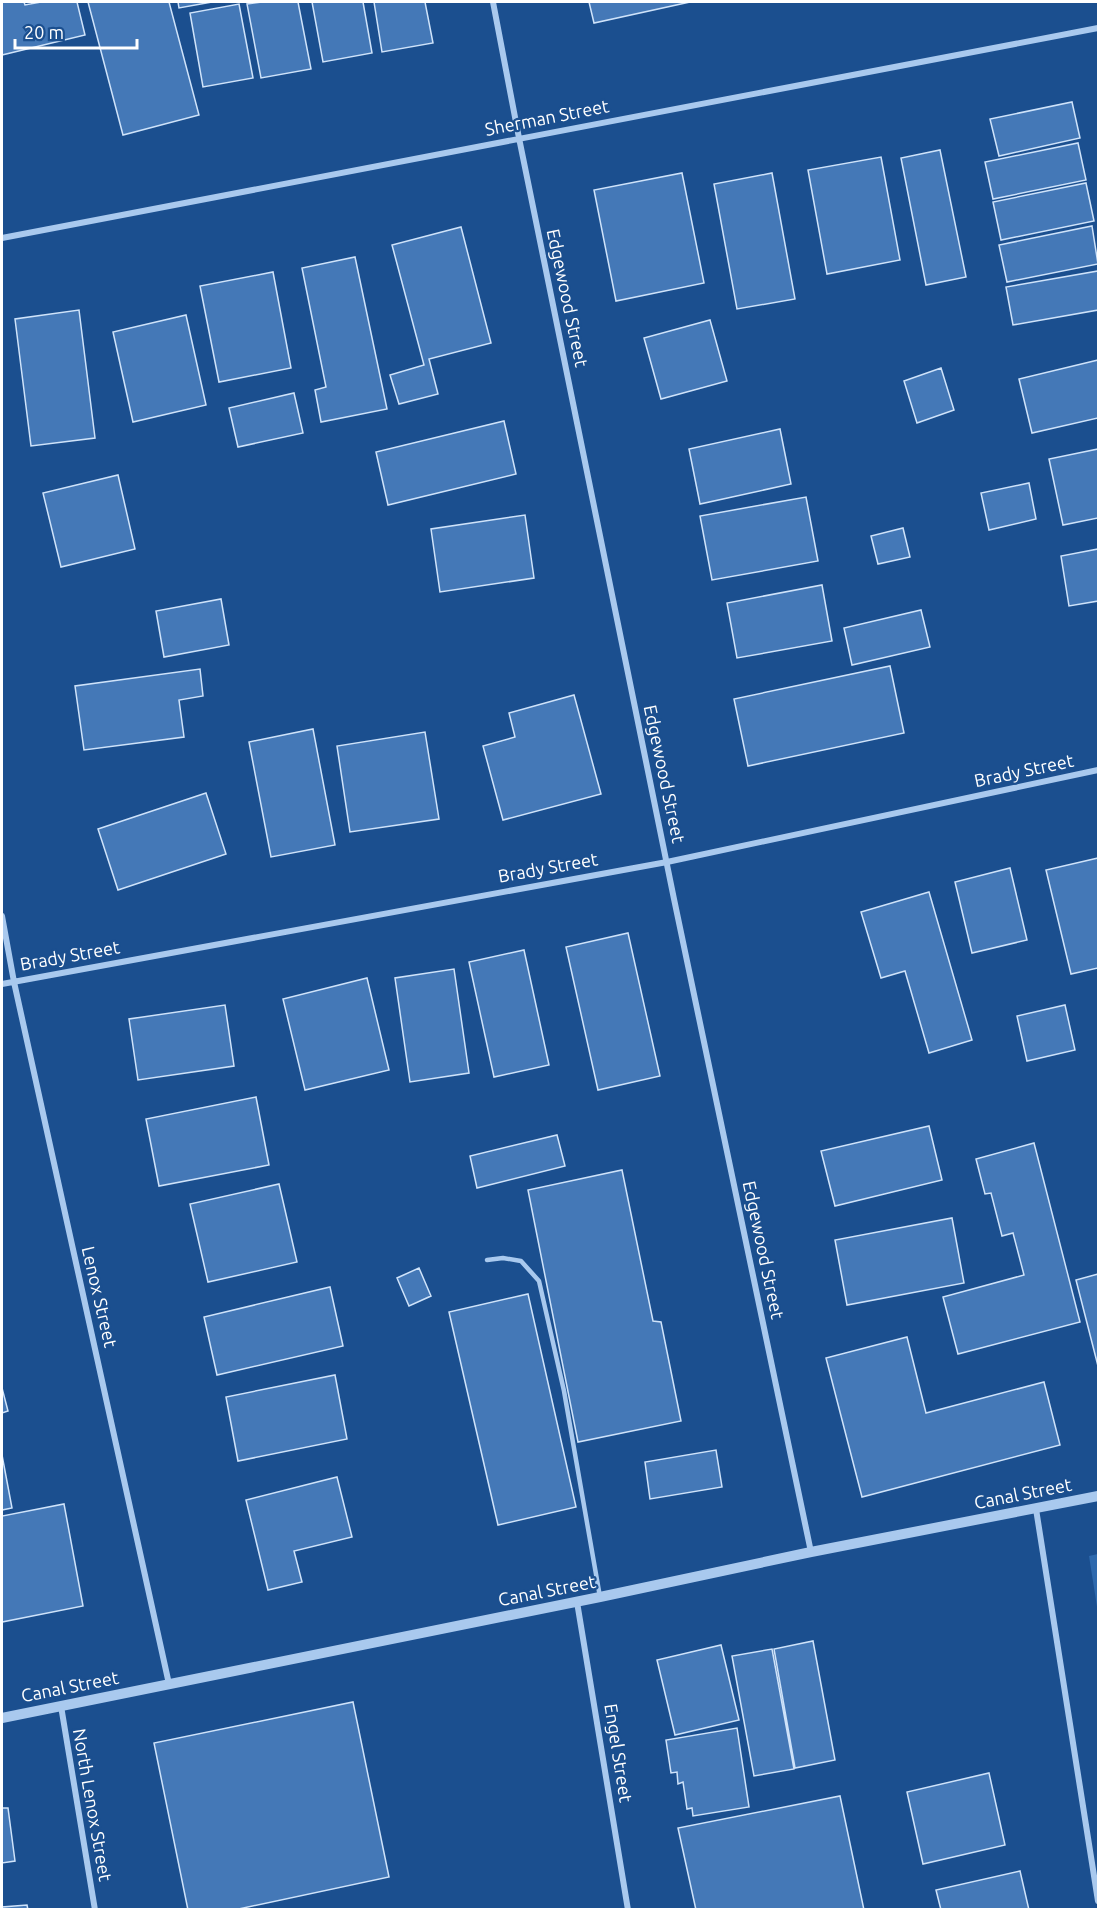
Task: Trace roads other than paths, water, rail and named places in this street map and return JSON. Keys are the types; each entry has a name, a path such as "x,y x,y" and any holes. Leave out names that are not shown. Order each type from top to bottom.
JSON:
{"street":[{"name":"Edgewood Street","path":"494,2 519,138 667,862 811,1552"},
{"name":"Sherman Street","path":"2,238 1098,28"},
{"name":"Brady Street","path":"2,984 667,862 1098,771"},
{"name":"Lenox Street","path":"2,916 14,982 169,1684"},
{"name":"Canal Street","path":"2,1718 577,1602 811,1552 1098,1496"},
{"path":"1036,1509 1098,1901"},
{"name":"Engel Street","path":"577,1602 628,1910"},
{"name":"North Lenox Street","path":"60,1706 95,1910"}],"lane":[{"path":"487,1260 503,1258 521,1261 539,1281 564,1390 600,1597"}]}
